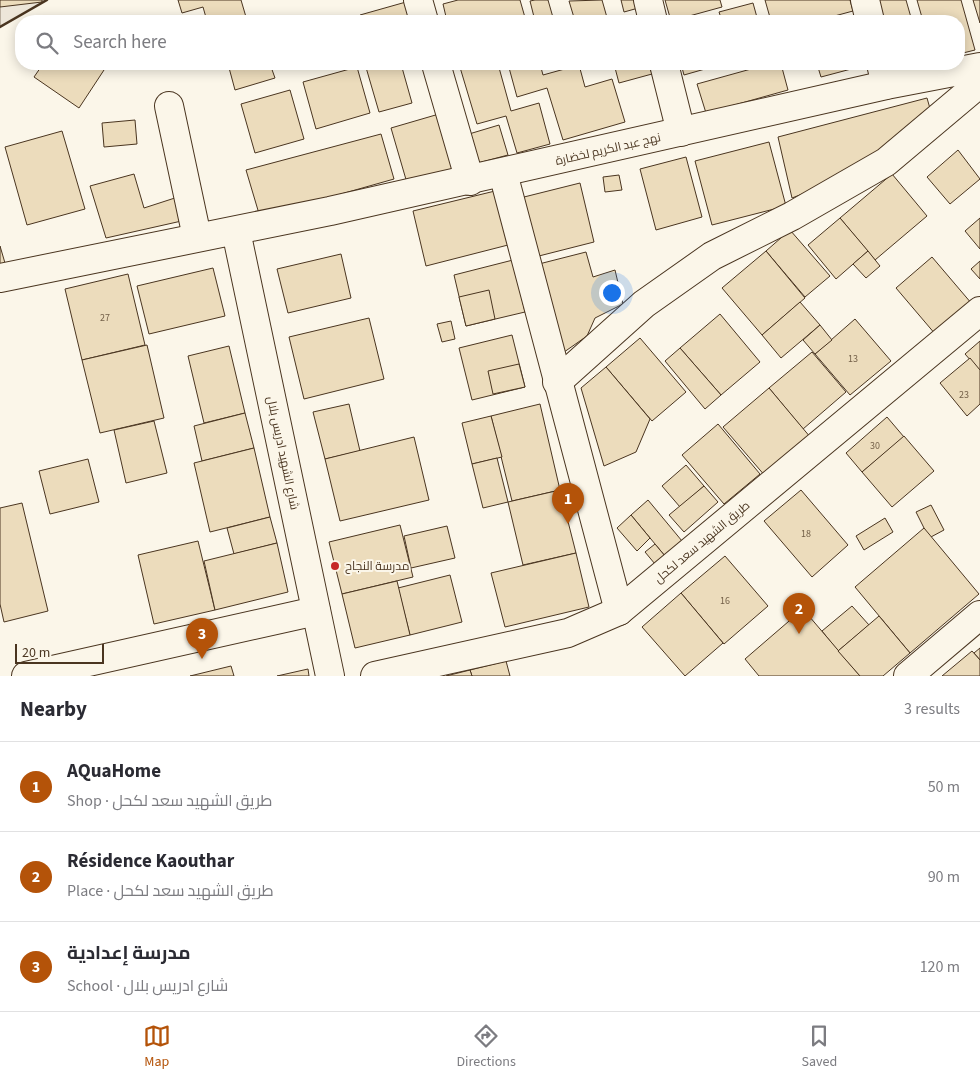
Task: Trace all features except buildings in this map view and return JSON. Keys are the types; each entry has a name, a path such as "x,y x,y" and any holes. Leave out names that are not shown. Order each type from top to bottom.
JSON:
{"main road":[{"path":"418,0 422,15"},
{"path":"648,0 652,15"},
{"path":"865,0 869,15"},
{"name":"نهج عبد الكريم لخضارة","path":"965,68 980,67"},
{"path":"438,70 470,181"},
{"path":"666,70 681,132"},
{"name":"نهج عبد الكريم لخضارة","path":"0,278 236,231 470,181 681,132 884,75 944,70"},
{"path":"557,382 644,304 689,272 712,256 792,216 886,162 980,83"},
{"path":"169,106 197,238"},
{"path":"503,173 557,382 620,611"},
{"name":"شارع الشهيد ادريس بلال","path":"236,231 330,676"},
{"name":"طريق الشهيد سعد لكحل","path":"375,676 568,633 620,611 980,311"},
{"path":"26,676 316,611"},
{"path":"908,676 980,615"}],"shaded area":[{"path":"0,0 47,0 21,15 15,15 15,18 0,27"}],"wall":[{"path":"21,15 47,0"},
{"path":"0,27 15,18"}],"place":[{"name":"AQuaHome","path":"568,524"},
{"name":"مدرسة النجاح","path":"335,566"},
{"name":"Résidence Kaouthar","path":"799,634"},
{"name":"مدرسة إعدادية","path":"202,659"}]}
